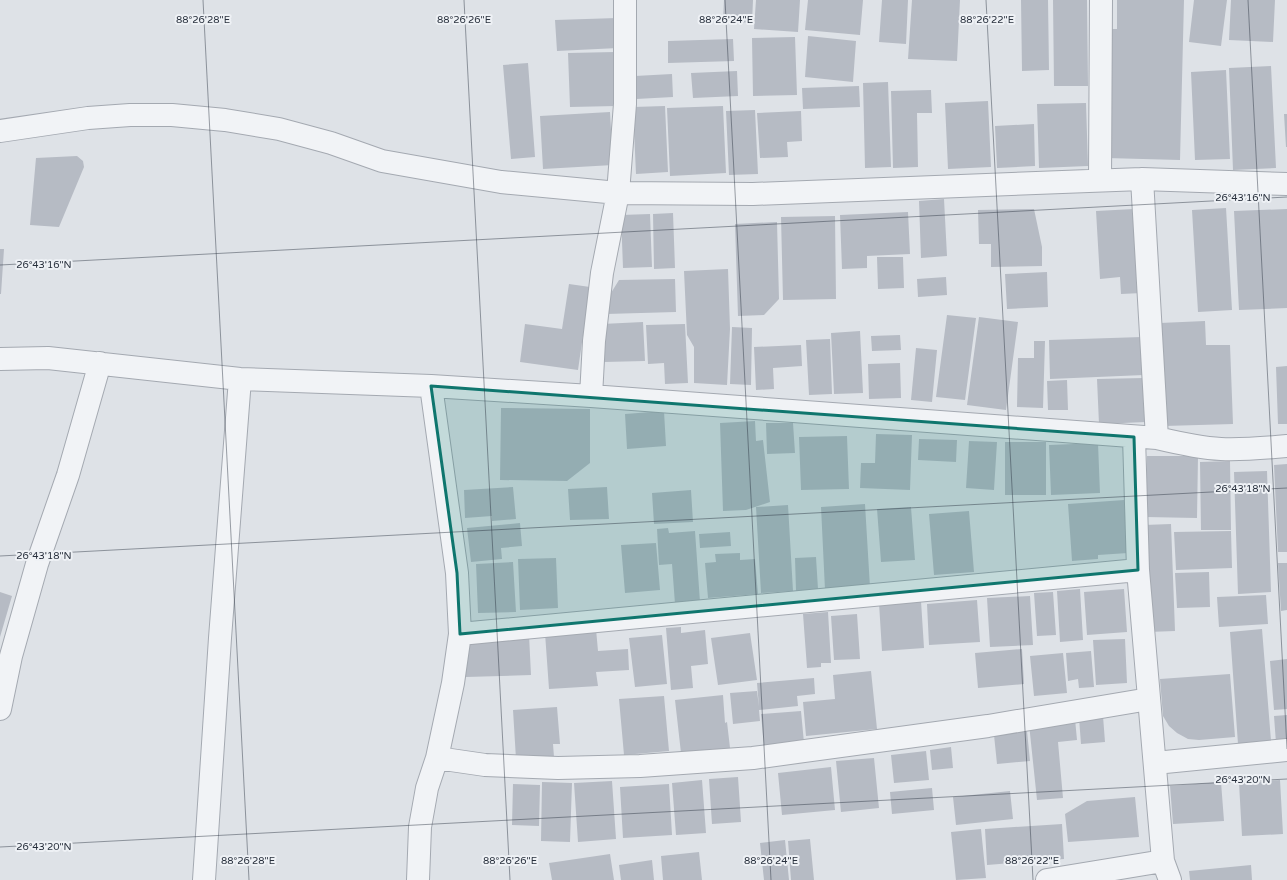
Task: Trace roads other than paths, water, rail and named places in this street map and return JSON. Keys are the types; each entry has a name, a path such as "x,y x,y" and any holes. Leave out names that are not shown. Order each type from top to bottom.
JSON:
{"street":[{"path":"591,396 594,341 602,273 618,194 625,104 625,0"},
{"path":"1100,180 1101,0"},
{"path":"0,131 88,118 130,115 172,115 226,120 279,129 331,143 382,161 501,182 618,194 753,194 1142,179 1287,184"},
{"path":"1142,179 1157,438"},
{"path":"0,359 48,358 240,379 431,386 591,396 1157,438 1189,445 1221,449 1287,446"},
{"path":"0,709 11,656 37,564 68,475 100,363"},
{"path":"204,880 220,638 240,379"},
{"path":"418,880 420,827 428,788 437,758 452,684 460,634 457,573 431,386"},
{"path":"1047,880 1166,871 1138,570 1134,437"},
{"path":"460,634 1138,570"},
{"path":"437,758 485,765 558,768 640,766 753,758 988,726 1149,699"},
{"path":"1155,763 1287,750"}]}
